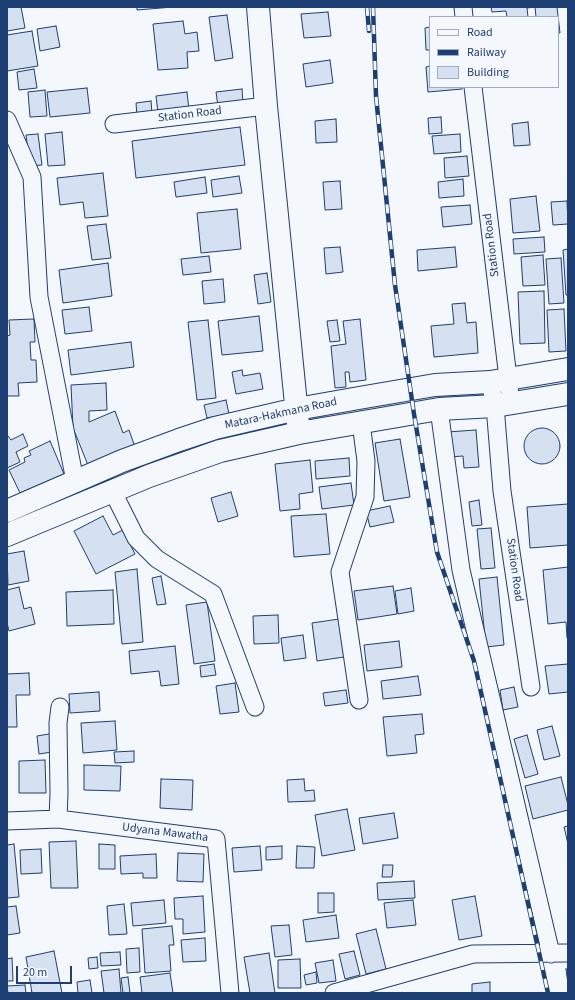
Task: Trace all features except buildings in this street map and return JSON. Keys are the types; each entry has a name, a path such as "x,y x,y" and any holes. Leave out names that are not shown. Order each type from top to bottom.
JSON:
{"main road":[{"path":"258,7 266,106 299,433"},
{"name":"Matara-Hakmana Road","path":"7,511 129,458 215,428 297,409 435,385 499,381 568,369"},
{"name":"Matara-Hakmana Road","path":"7,536 148,476 220,451 299,433 439,409 503,404 568,394"}],"street":[{"name":"Station Road","path":"473,88 499,381 503,404 502,490 531,687"},
{"name":"Station Road","path":"114,124 266,106"},
{"path":"7,120 32,177 39,297 74,481"},
{"path":"439,409 461,570 551,954"},
{"path":"359,700 340,572 365,497 366,461 361,423"},
{"path":"112,492 136,538 157,559 213,594 255,707"},
{"path":"58,819 58,723 60,707"},
{"name":"Udyana Mawatha","path":"7,821 58,819 216,839 230,993"},
{"path":"334,993 473,954 568,954"}],"railway":[{"path":"367,7 369,31"},
{"path":"373,7 376,96 395,285 414,414 437,552 474,661 548,993"}]}
